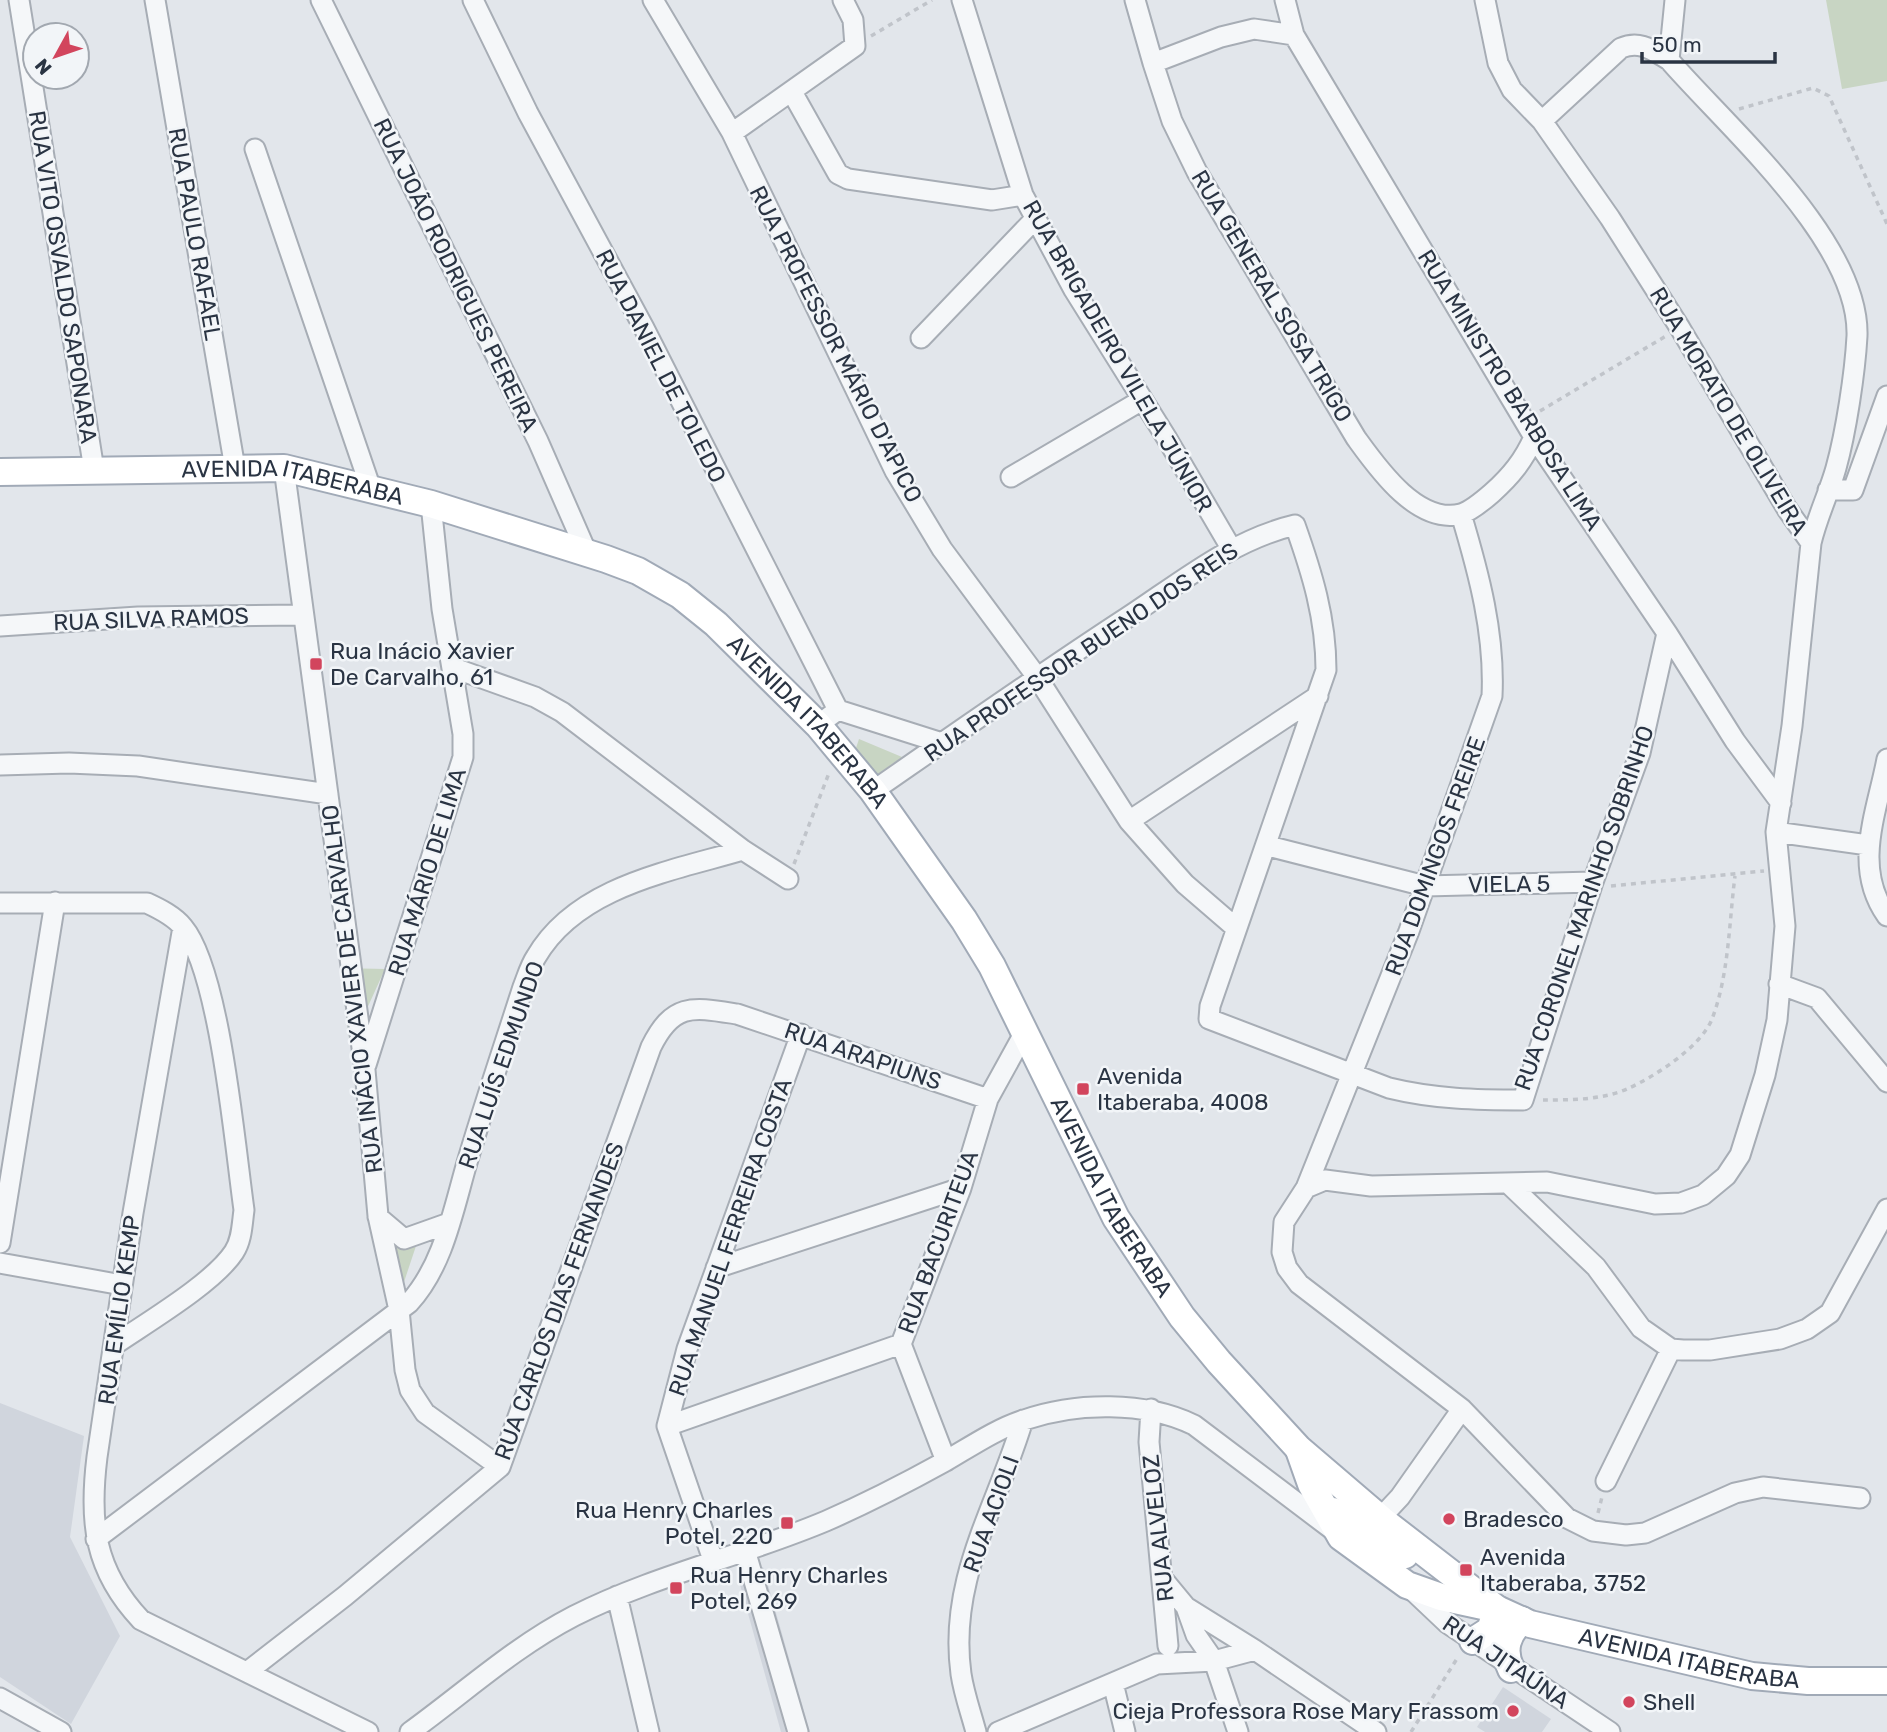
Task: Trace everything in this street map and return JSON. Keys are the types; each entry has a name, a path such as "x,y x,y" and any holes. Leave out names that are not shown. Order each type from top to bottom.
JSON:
{"main road":[{"name":"AVENIDA ITABERABA","path":"0,471 284,468 431,504 587,553 638,571 680,595 828,717 839,750 873,791 964,920 1026,1030 1090,1168 1148,1269 1219,1362 1299,1449 1407,1585 1441,1597 1497,1609"},
{"name":"AVENIDA ITABERABA","path":"1299,1449 1322,1504"},
{"path":"1322,1504 1363,1529"},
{"name":"AVENIDA ITABERABA","path":"1363,1529 1497,1609 1521,1620 1752,1676 1808,1681 1887,1681"},
{"path":"1471,1640 1490,1630 1497,1609"},
{"path":"1511,1669 1506,1654 1508,1639 1521,1620"},
{"path":"1808,1681 1887,1698"}],"street":[{"name":"RUA VITO OSVALDO SAPONARA","path":"19,0 94,470"},
{"name":"RUA PAULO RAFAEL","path":"155,0 235,468"},
{"name":"RUA JOÃO RODRIGUES PEREIRA","path":"321,0 538,441 587,553"},
{"name":"RUA DANIEL DE TOLEDO","path":"473,0 528,113 644,328 828,717"},
{"name":"RUA PROFESSOR MÁRIO D'APICO","path":"653,0 732,133 894,471 942,549 1037,677 1129,821 1185,884 1236,928"},
{"path":"732,133 855,46 853,20 843,0"},
{"name":"RUA BRIGADEIRO VILELA JÚNIOR","path":"962,0 1023,195 1074,290 1231,548"},
{"name":"RUA GENERAL SOSA TRIGO","path":"1135,0 1171,121 1197,172 1356,438 1386,480 1416,503 1442,514 1461,514"},
{"name":"RUA MINISTRO BARBOSA LIMA","path":"1285,0 1294,35 1529,429 1667,633 1735,741 1781,803"},
{"name":"RUA MORATO DE OLIVEIRA","path":"1307,1188 1325,1180 1370,1186 1510,1185 1547,1182 1656,1203 1681,1203 1703,1195 1726,1176 1741,1155 1765,1075 1777,1020 1785,926 1776,832 1811,543 1787,509 1611,218 1542,121 1512,90 1498,63 1485,0"},
{"path":"1669,60 1675,0"},
{"path":"1153,64 1221,37 1254,29 1294,35"},
{"path":"1542,121 1621,48 1632,43 1642,44 1669,60 1812,219 1839,264 1853,306 1857,335 1842,436 1811,543"},
{"path":"792,92 832,167 848,179 992,200 1023,195"},
{"path":"255,149 371,489"},
{"path":"921,338 1035,219"},
{"path":"1828,490 1853,490 1887,396"},
{"path":"1012,477 1142,400"},
{"path":"1461,514 1484,500 1523,461 1529,429"},
{"name":"RUA INÁCIO XAVIER DE CARVALHO","path":"284,468 365,1070 378,1216 399,1310 410,1390 425,1413 500,1467"},
{"name":"RUA MÁRIO DE LIMA","path":"365,1070 460,774 463,734 442,609 431,504"},
{"name":"RUA DOMINGOS FREIRE","path":"1461,514 1476,563 1494,656 1492,696 1425,886 1353,1076 1307,1188 1293,1204 1284,1222 1282,1252 1287,1268 1298,1284 1462,1409 1567,1518 1593,1531"},
{"name":"RUA PROFESSOR BUENO DOS REIS","path":"873,791 1037,677 1231,548 1295,525 1312,574 1326,631 1326,670 1318,696"},
{"name":"RUA SILVA RAMOS","path":"0,626 138,617 303,615"},
{"name":"RUA CORONEL MARINHO SOBRINHO","path":"1236,928 1208,1014 1209,1019 1353,1076 1419,1095 1461,1100 1523,1100 1592,885 1640,753 1667,633"},
{"path":"454,668 535,698 562,712 744,850 788,879"},
{"path":"1129,821 1318,696"},
{"path":"1236,928 1268,846 1318,696"},
{"path":"828,717 942,743"},
{"path":"1887,759 1868,845 1871,885 1887,916"},
{"path":"0,765 69,763 138,766 328,794"},
{"path":"1776,832 1868,845"},
{"name":"VIELA 5","path":"1268,846 1425,886 1592,885"},
{"name":"RUA LUÍS EDMUNDO","path":"96,1539 421,1291 435,1264 449,1223 523,987 536,956 559,930 593,901 643,879 744,850"},
{"path":"0,1243 55,902"},
{"path":"0,903 147,903 163,910 183,927 200,960 222,1059 244,1210 241,1233 234,1252 210,1276 114,1345"},
{"name":"RUA EMÍLIO KEMP","path":"183,927 122,1285 92,1496 96,1539 107,1573 123,1600 141,1620 368,1732"},
{"path":"1779,984 1817,998 1887,1082"},
{"name":"RUA CARLOS DIAS FERNANDES","path":"247,1672 355,1588 500,1467 661,1028 683,1010 699,1008 737,1014"},
{"name":"RUA ARAPIUNS","path":"737,1014 988,1100"},
{"name":"RUA BACURITEUA","path":"667,1426 901,1344 961,1188 988,1100 1026,1030"},
{"name":"RUA MANUEL FERREIRA COSTA","path":"713,1560 667,1426 687,1349 801,1034"},
{"path":"1510,1185 1596,1267 1641,1328 1671,1349 1710,1350 1780,1339 1807,1329 1830,1312 1887,1209"},
{"path":"716,1268 961,1188"},
{"path":"378,1216 404,1239 449,1223"},
{"path":"0,1263 122,1285"},
{"path":"901,1344 946,1461"},
{"path":"1606,1481 1671,1349"},
{"path":"418,1729 546,1632 617,1596 824,1522 889,1492 1023,1420 1068,1411 1150,1409 1195,1424 1275,1483 1363,1529 1462,1409"},
{"name":"RUA ALVELOZ","path":"1150,1409 1149,1442 1168,1646"},
{"name":"RUA ACIOLI","path":"976,1732 961,1676 960,1609 971,1557 1009,1465 1023,1420"},
{"path":"1275,1483 1322,1504"},
{"path":"1593,1531 1626,1535 1645,1533 1735,1493 1763,1487 1860,1498"},
{"path":"745,1550 798,1732"},
{"path":"1162,1578 1185,1607 1255,1650 1376,1732"},
{"name":"RUA JITAÚNA","path":"1407,1585 1439,1617 1511,1669 1610,1732"},
{"path":"617,1596 648,1731"},
{"name":"RUA ALVELOZ","path":"1157,1664 1185,1607"},
{"name":"RUA ALVELOZ","path":"1185,1607 1196,1635 1214,1661 1238,1732"},
{"path":"998,1732 1157,1664 1214,1661 1255,1650"},
{"path":"1113,1683 1125,1732"},
{"path":"0,1698 32,1726 61,1732"}],"path":[{"path":"855,46 932,0"},
{"path":"1719,115 1813,88 1822,90 1829,96 1887,224"},
{"path":"1529,429 1679,328"},
{"path":"788,879 839,750"},
{"path":"1592,885 1735,876 1781,869"},
{"path":"1523,1100 1595,1098 1627,1089 1686,1052 1711,1022 1719,997 1735,876"},
{"path":"1593,1531 1606,1481"},
{"path":"1411,1732 1471,1640"}],"shaded area":[{"path":"0,1403 84,1436 70,1537 120,1636 71,1724 0,1677"},
{"path":"763,1567 810,1732 781,1732 737,1574"},
{"name":"Cieja Professora Rose Mary Frassom","path":"1503,1687 1551,1719 1542,1732 1485,1732 1477,1727"}],"green space":[{"path":"1826,0 1887,0 1887,81 1842,89"},
{"path":"859,739 902,757 871,779 853,757"},
{"path":"340,968 385,969 350,1046"},
{"path":"391,1240 417,1243 403,1285"}],"place":[{"name":"Rua Inácio Xavier De Carvalho, 61","path":"316,664"},
{"name":"Avenida Itaberaba, 4008","path":"1083,1089"},
{"name":"Bradesco","path":"1449,1519"},
{"name":"Rua Henry Charles Potel, 220","path":"787,1523"},
{"name":"Avenida Itaberaba, 3752","path":"1466,1570"},
{"name":"Rua Henry Charles Potel, 269","path":"676,1588"},
{"name":"Shell","path":"1629,1702"},
{"name":"Cieja Professora Rose Mary Frassom","path":"1513,1711"}]}
